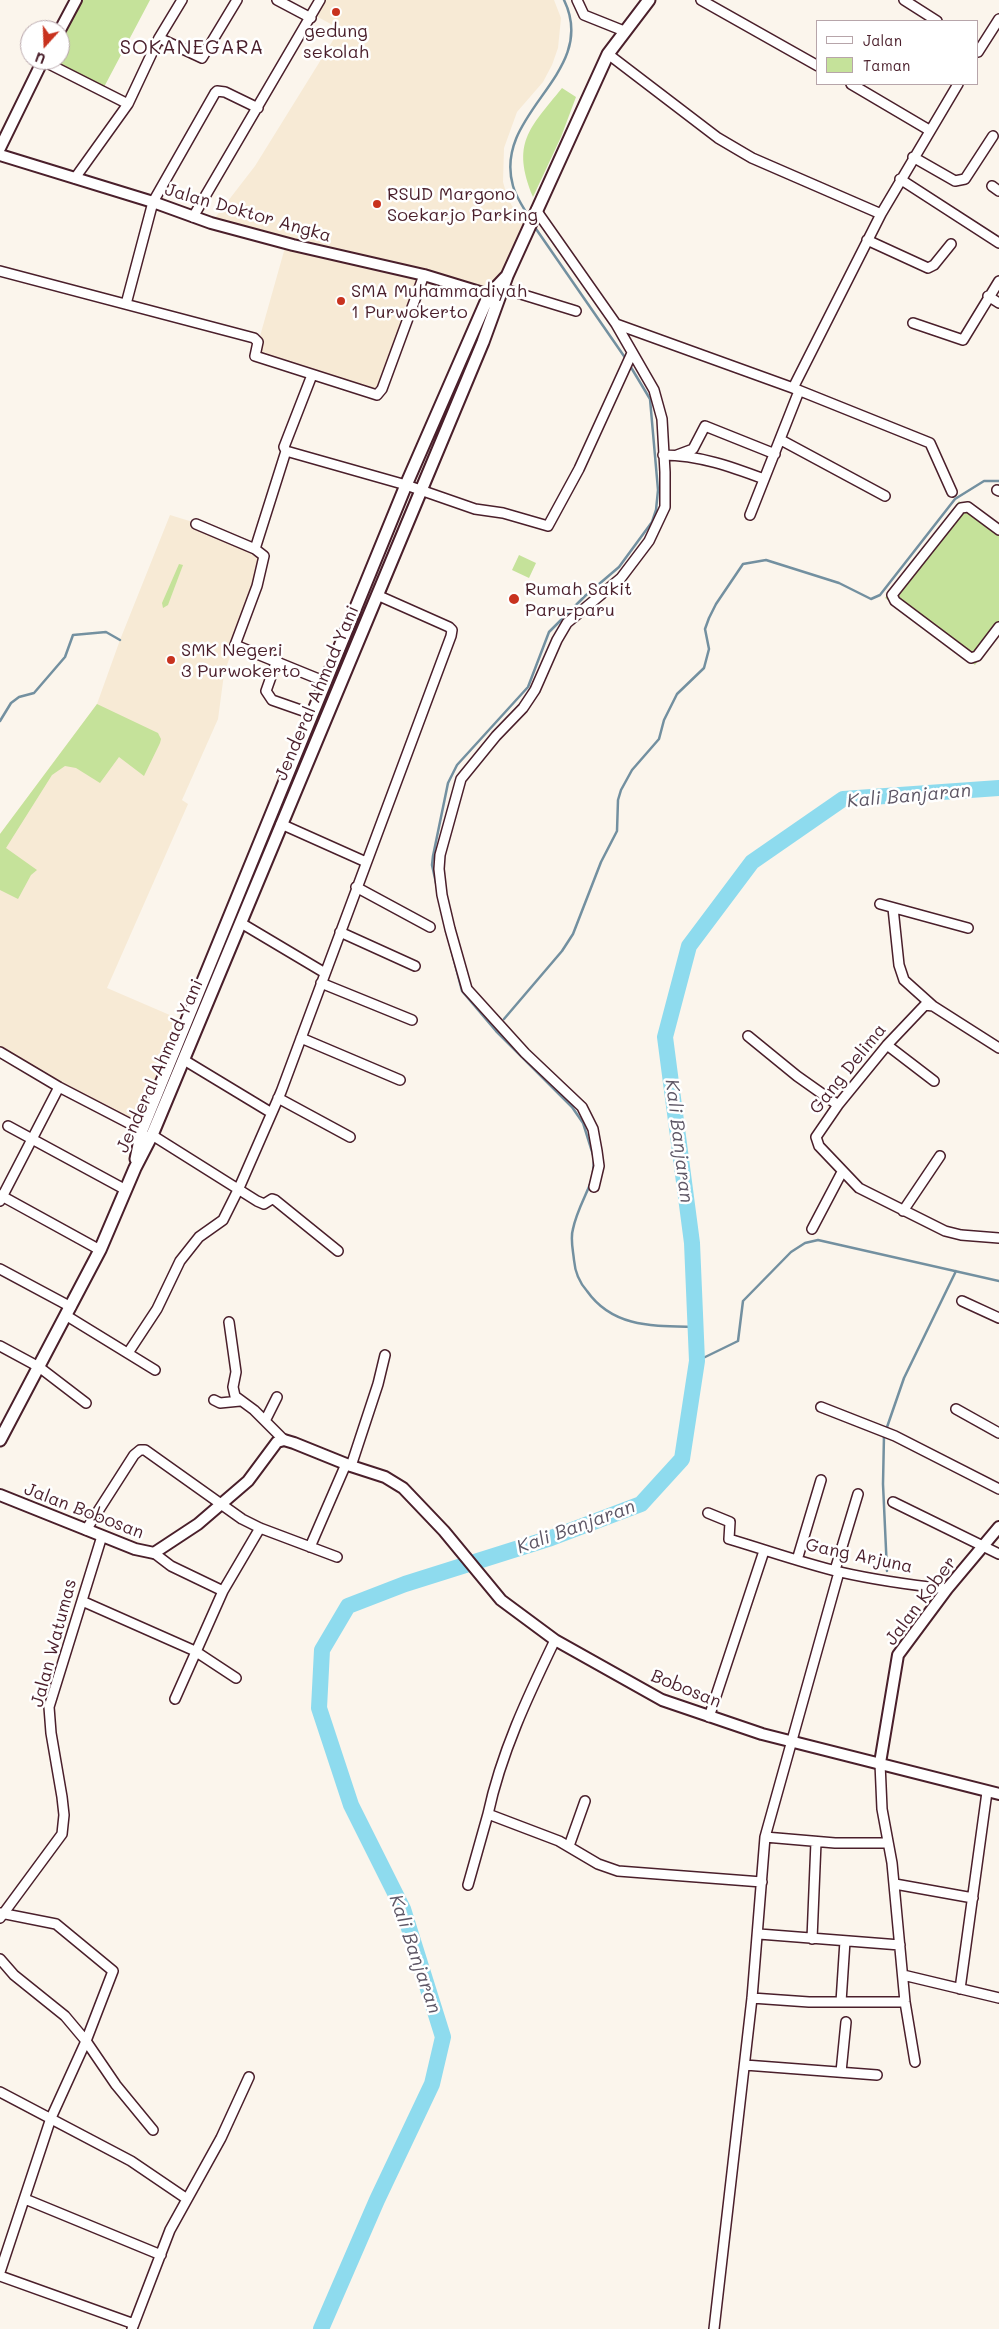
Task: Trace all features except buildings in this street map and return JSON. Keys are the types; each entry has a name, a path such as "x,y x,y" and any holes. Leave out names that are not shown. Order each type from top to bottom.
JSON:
{"main road":[{"name":"Jenderal Ahmad Yani","path":"2,1432 69,1311 100,1250 126,1190 147,1132 312,714 406,485 497,292 526,237 535,211 608,54 649,0"},
{"name":"Jenderal Ahmad Yani","path":"147,1132 184,1060 419,492 497,292"}],"street":[{"path":"65,20 76,0"},
{"path":"75,178 128,104 159,38 182,0"},
{"path":"159,38 202,58 237,0"},
{"path":"277,0 311,18"},
{"path":"193,217 320,0"},
{"path":"577,0 584,14 624,31"},
{"path":"702,0 816,65"},
{"path":"904,0 935,20"},
{"path":"979,49 999,19"},
{"path":"608,54 718,138 752,158 881,214"},
{"path":"0,148 38,70"},
{"path":"62,70 128,104"},
{"path":"854,85 929,130"},
{"path":"750,515 781,440 796,390 867,240 900,179 957,85"},
{"path":"126,304 153,202 217,91 225,92 258,108"},
{"path":"914,157 955,181 961,182 965,179 993,136"},
{"name":"Jalan Doktor Angka","path":"0,155 153,202 193,217 293,246 497,292"},
{"path":"900,179 999,243"},
{"path":"535,211 616,324 630,357 646,373 660,406 665,507 650,541 621,578 567,624 557,640 535,690 523,708 476,758 461,779 440,855 442,895 462,977 467,989 498,1023 582,1107 593,1129 597,1151 599,1166 594,1187"},
{"path":"867,240 928,268 934,265 951,244"},
{"path":"0,271 254,338 258,341 255,356 379,394 424,275"},
{"path":"913,323 963,340 988,296 999,281"},
{"path":"497,292 576,311"},
{"path":"988,296 999,303"},
{"path":"616,324 796,390 930,443 952,492"},
{"path":"286,451 406,485 419,492 475,509 503,513 548,526 579,469 630,357"},
{"path":"255,549 286,451 284,447 312,375"},
{"path":"678,455 693,449 705,426 775,454"},
{"path":"781,440 885,496"},
{"path":"663,455 678,455 714,462 764,479"},
{"path":"999,530 968,507 961,508 892,595 895,601 971,658 977,656 999,627"},
{"path":"196,524 255,549 264,556 257,586 235,645 277,660 326,682"},
{"path":"128,1353 157,1309 180,1261 199,1237 223,1220 239,1188 270,1112 278,1098 301,1038 452,630 450,626 377,595"},
{"path":"353,614 366,620"},
{"path":"277,660 266,692 268,696 272,700 312,714"},
{"path":"305,732 318,736"},
{"path":"281,824 366,862"},
{"path":"356,886 430,927"},
{"path":"880,904 968,928"},
{"path":"893,908 899,965 904,980 935,1007 999,1048"},
{"path":"240,923 325,973"},
{"path":"340,932 415,966"},
{"path":"321,983 412,1020"},
{"name":"Gang Delima","path":"935,1007 925,1005 921,1007 887,1045 838,1106 816,1137 819,1146 859,1188 945,1232 960,1236 999,1238"},
{"path":"748,1036 838,1106"},
{"path":"301,1038 400,1080"},
{"path":"887,1045 934,1081"},
{"path":"0,1052 60,1087 147,1132 262,1204 272,1199 275,1200 338,1251"},
{"path":"184,1060 270,1112"},
{"path":"60,1087 1,1197 100,1250"},
{"path":"278,1098 350,1137"},
{"path":"8,1126 126,1190"},
{"path":"903,1211 940,1156"},
{"path":"812,1230 842,1172"},
{"path":"0,1269 69,1311 155,1370"},
{"path":"962,1301 999,1318"},
{"path":"229,1322 236,1372 233,1387 235,1396 284,1440 349,1465"},
{"path":"0,1346 39,1366 86,1402"},
{"path":"310,1547 349,1465 385,1355"},
{"path":"265,1421 277,1397"},
{"path":"214,1400 220,1404 240,1401"},
{"path":"821,1407 895,1436 999,1489"},
{"path":"956,1409 999,1433"},
{"name":"Jalan Bobosan","path":"0,1495 135,1549 154,1552 198,1524 223,1504 248,1481 274,1444 284,1440"},
{"path":"86,1530 134,1455 140,1450 153,1454 242,1519 260,1528 337,1557"},
{"name":"Bobosan","path":"349,1465 385,1477 404,1488 444,1531 501,1600 555,1640 662,1700 762,1734 999,1794"},
{"path":"797,1560 821,1480"},
{"path":"714,2329 759,1934 765,1838 858,1494"},
{"path":"893,1502 999,1554"},
{"name":"Gang Arjuna","path":"708,1513 730,1522 729,1539 764,1551 837,1571 947,1589"},
{"name":"Jalan Kober","path":"880,1763 898,1655 947,1589 999,1527"},
{"path":"175,1699 223,1591 260,1528"},
{"name":"Jalan Watumas","path":"1,1916 62,1834 64,1815 51,1733 49,1707 102,1536"},
{"path":"709,1717 764,1551"},
{"path":"154,1552 171,1566 223,1591"},
{"path":"82,1601 196,1651 236,1678"},
{"path":"468,1885 502,1764 529,1694 555,1640"},
{"path":"880,1763 882,1809 895,1884 905,2002 915,2062"},
{"path":"960,1989 987,1792"},
{"path":"569,1846 585,1801"},
{"path":"488,1814 569,1846 598,1864 618,1871 762,1882"},
{"path":"765,1838 816,1842 888,1843"},
{"path":"812,1939 816,1842"},
{"path":"895,1884 973,1898"},
{"path":"0,2272 51,2118 86,2042 113,1971 56,1924 1,1916"},
{"path":"759,1934 900,1945"},
{"path":"841,2002 846,1942"},
{"path":"0,1959 14,1975 65,2016 116,2085 153,2130"},
{"path":"903,1975 999,1998"},
{"path":"752,1998 809,2002 905,2002"},
{"path":"841,2072 846,2022"},
{"path":"745,2065 877,2075"},
{"path":"0,2276 133,2326 170,2230 222,2138 249,2077"},
{"path":"0,2092 131,2161 187,2199"},
{"path":"24,2199 160,2255"}],"shaded area":[{"path":"325,0 554,0 561,18 558,48 552,65 543,82 517,112 504,148 503,182 507,196 512,206 531,223 511,267 489,291 424,275 378,392 255,354 286,244 211,223 255,166 340,29 316,16"},
{"path":"170,515 196,523 264,556 224,674 218,719 182,800 188,804 107,988 186,1022 142,1130 0,1052 0,834 97,704 120,640"}],"green space":[{"path":"83,0 150,0 103,89 69,70 70,24"},
{"path":"562,88 576,97 561,137 533,197 524,163 524,150 527,138 540,115"},
{"path":"959,501 999,533 999,633 975,665 885,598"},
{"path":"519,555 536,563 529,578 512,570"},
{"path":"179,564 183,565 168,605 163,608 162,603"},
{"path":"97,704 158,733 161,739 160,743 144,776 119,757 100,783 76,768 65,766 52,775 6,848 37,870 31,875 18,899 0,890 0,834"}],"waterway":[{"path":"529,217 514,190 511,160 517,136 529,114 558,72 568,50 571,26 564,0"},
{"path":"534,226 626,359"},
{"path":"438,892 432,865 433,856 448,783 457,765 528,687 549,632 585,596 619,567 652,522 656,510 658,490 650,399 629,364"},
{"path":"504,1019 562,951 573,934 601,862 617,831 618,800 621,790 632,770 659,739 664,720 677,694 704,668 709,649 705,629 709,618 716,604 743,564 766,560 839,583 871,599 880,595 955,499 984,481 999,481"},
{"path":"0,721 11,703 19,697 34,693 65,657 73,635 106,632 120,640"},
{"name":"Kali Banjaran","path":"321,2329 377,2200 432,2084 443,2037 403,1909 351,1805 319,1708 322,1650 348,1606 405,1584 551,1538 641,1504 682,1459 697,1361 692,1243 665,1037 689,946 752,862 843,799 999,788"},
{"path":"449,941 462,991 496,1031 572,1107 583,1123 593,1155"},
{"path":"593,1172 594,1160"},
{"path":"591,1182 576,1217 572,1233 575,1269 584,1288 597,1303 609,1312 622,1318 650,1325 695,1327"},
{"path":"697,1361 738,1341 743,1301 791,1252 805,1243 818,1240 999,1281"},
{"path":"886,1430 904,1378 956,1271"},
{"path":"884,1435 883,1484 887,1571"}],"place":[{"name":"gedung sekolah","path":"336,12"},
{"name":"RSUD Margono Soekarjo Parking","path":"377,204"},
{"name":"SMA Muhammadiyah 1 Purwokerto","path":"341,301"},
{"name":"Rumah Sakit Paru-paru","path":"514,599"},
{"name":"SMK Negeri 3 Purwokerto","path":"171,660"}],"district":[{"name":"SOKANEGARA","path":"192,48"}]}
